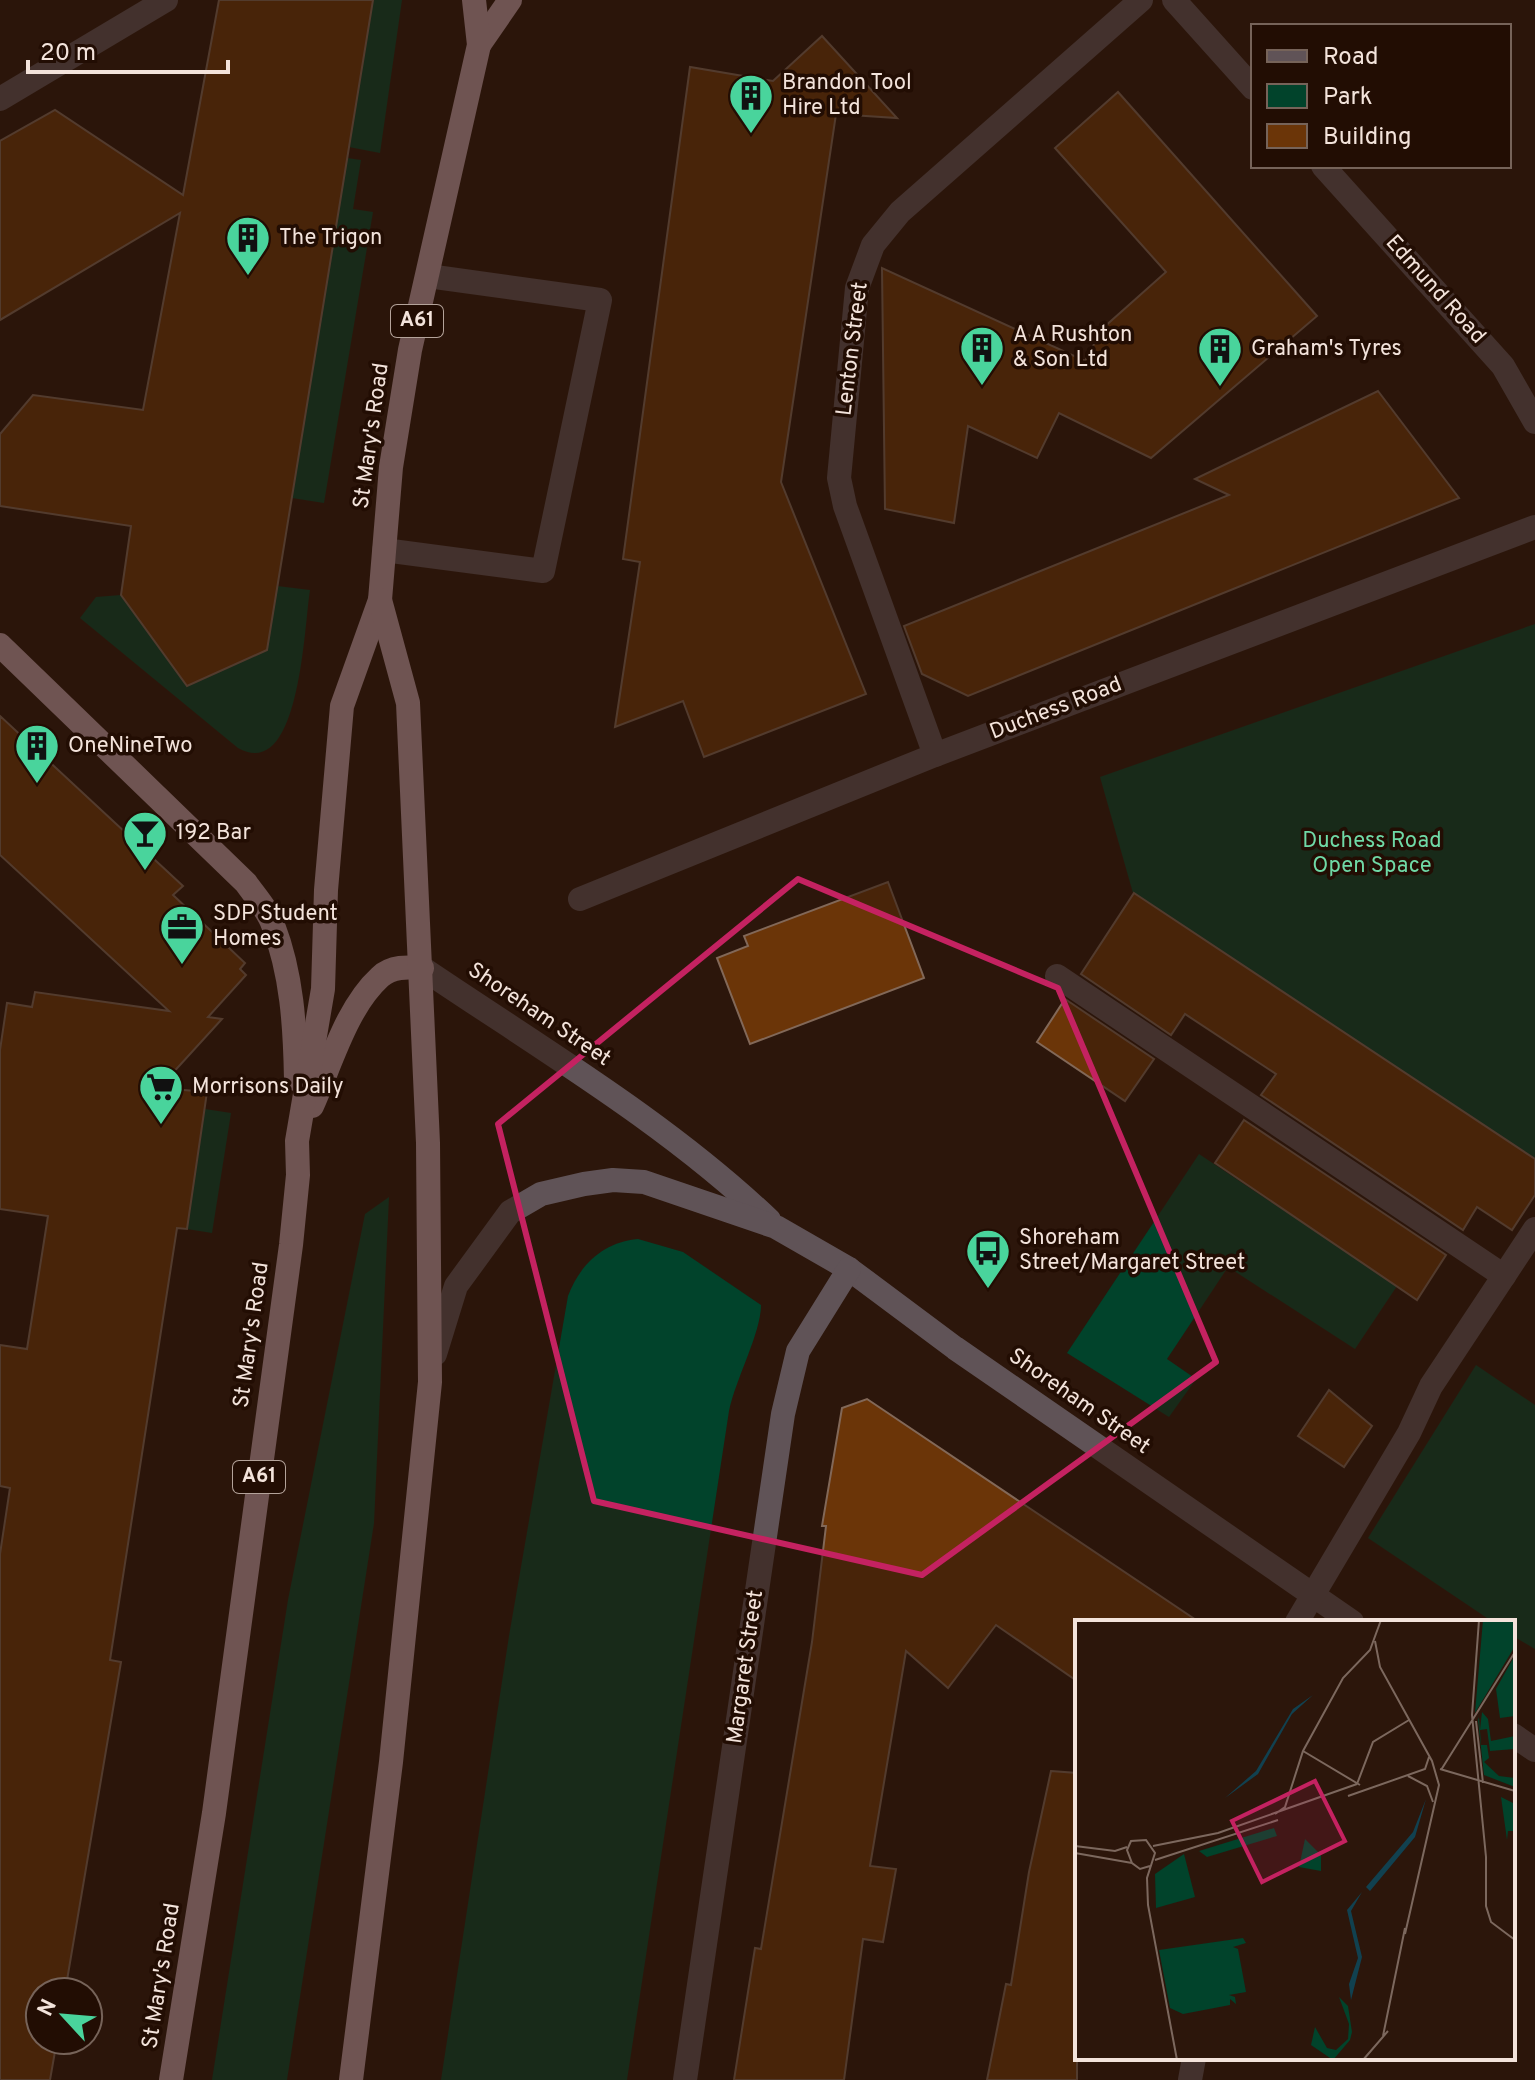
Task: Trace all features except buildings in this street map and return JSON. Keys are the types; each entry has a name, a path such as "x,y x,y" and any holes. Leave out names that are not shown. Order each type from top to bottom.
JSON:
{"highway":[{"name":"St Mary's Road","path":"171,2080 214,1813 289,1261 298,1175 297,1141 323,989 326,890 342,706 380,600 393,453 410,350 479,45 474,0"},
{"name":"St Mary's Road","path":"479,45 510,0"},
{"name":"St Mary's Road","path":"351,2080 393,1746 430,1382 428,1309 431,1261 422,968 408,703 380,600"},
{"name":"A61","path":"0,645 218,852 246,883 273,922 295,1013 297,1141"},
{"name":"A61","path":"297,1141 354,1011 381,976 400,967 422,968"}],"street":[{"path":"0,99 166,0"},
{"name":"Lenton Street","path":"935,755 845,506 839,478 857,288 873,245 900,212 1141,0"},
{"path":"1174,0 1251,86"},
{"name":"Edmund Road","path":"1325,168 1503,366 1535,422"},
{"path":"384,550 543,571 600,300 428,276"},
{"name":"Duchess Road","path":"580,899 935,755 1535,527"},
{"name":"Shoreham Street","path":"422,968 570,1066 731,1184 776,1227"},
{"path":"1057,976 1504,1276"},
{"name":"Shoreham Street","path":"430,1382 442,1323 456,1286 510,1212 541,1194 613,1180 644,1182 776,1227 849,1269 955,1348 1349,1620"},
{"path":"1298,1620 1409,1433 1431,1386 1535,1229"},
{"name":"Margaret Street","path":"685,2080 783,1414 798,1351 849,1269"},
{"path":"1515,1736 1535,1750"},
{"path":"1190,2080 1194,2060"}],"highlighted area":[{"path":"798,879 1058,988 1216,1362 922,1575 594,1501 498,1124"}],"green space":[{"path":"373,0 402,0 380,153 349,147"},
{"path":"347,158 361,160 353,209 373,212 324,503 292,498"},
{"path":"277,586 310,590 295,696 275,743 259,753 238,748 80,618 96,597 121,595 188,686 267,650"},
{"name":"Duchess Road Open Space","path":"1535,624 1535,1159 1133,893 1100,777"},
{"path":"205,1109 231,1113 212,1233 187,1229"},
{"path":"1199,1154 1397,1286 1355,1349 1228,1267 1167,1359 1196,1379 1169,1417 1067,1353"},
{"path":"389,1197 374,1523 287,2080 212,2080 288,1600 365,1214"},
{"path":"638,1239 683,1252 761,1305 757,1329 729,1411 627,2080 441,2080 509,1636 568,1296 579,1274 595,1257 614,1245"},
{"path":"1476,1365 1535,1405 1535,1649 1515,1637 1515,1620 1490,1620 1368,1538"}],"place":[{"name":"Brandon Tool Hire Ltd","path":"751,135"},
{"name":"The Trigon","path":"248,277"},
{"name":"A A Rushton & Son Ltd","path":"982,387"},
{"name":"Graham's Tyres","path":"1220,388"},
{"name":"OneNineTwo","path":"37,785"},
{"name":"192 Bar","path":"145,872"},
{"name":"SDP Student Homes","path":"182,966"},
{"name":"Morrisons Daily","path":"161,1126"},
{"name":"Shoreham Street/Margaret Street","path":"988,1290"}]}
